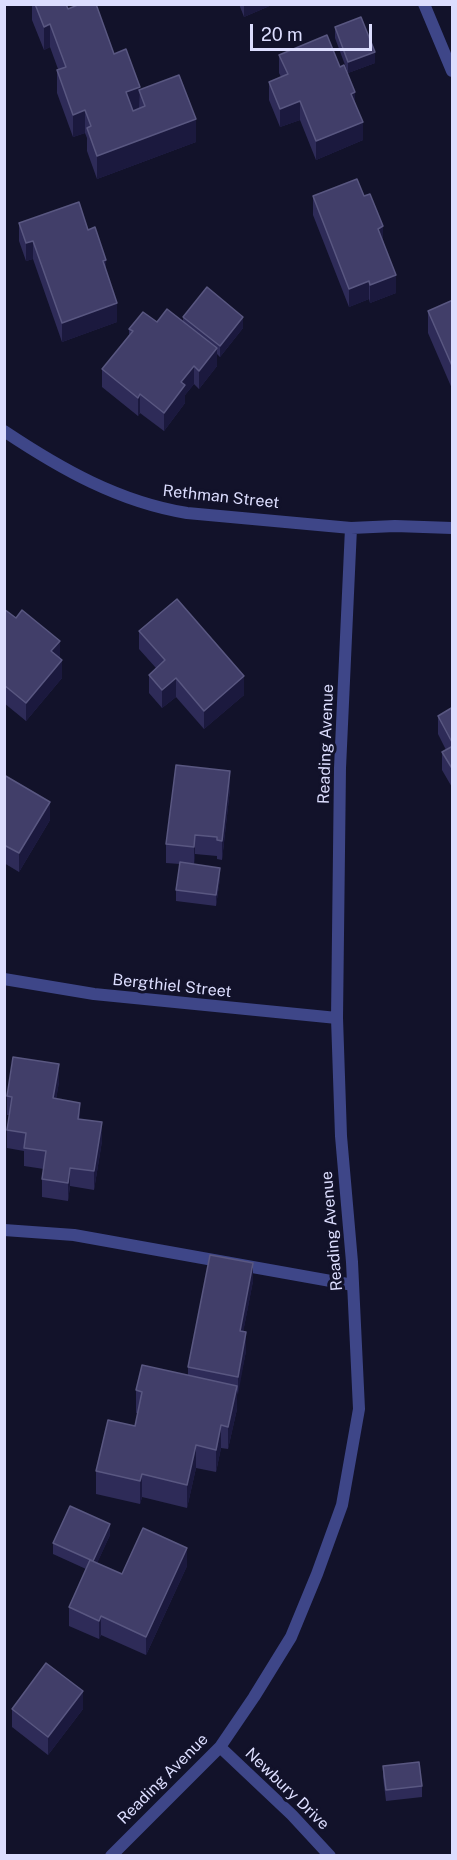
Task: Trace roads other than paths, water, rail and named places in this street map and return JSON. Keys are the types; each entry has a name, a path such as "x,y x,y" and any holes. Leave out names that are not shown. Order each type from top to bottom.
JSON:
{"street":[{"path":"424,4 453,71"},
{"name":"Rethman Street","path":"4,431 62,468 106,490 162,509 351,528 395,526 453,528"},
{"name":"Reading Avenue","path":"111,1856 220,1747 254,1697 291,1637 342,1505 358,1409 353,1285 340,1136 337,1018 340,768 351,528"},
{"name":"Bergthiel Street","path":"4,979 94,994 337,1018"},
{"path":"4,1230 74,1235 353,1285"},
{"name":"Newbury Drive","path":"220,1747 292,1815 330,1856"}]}
